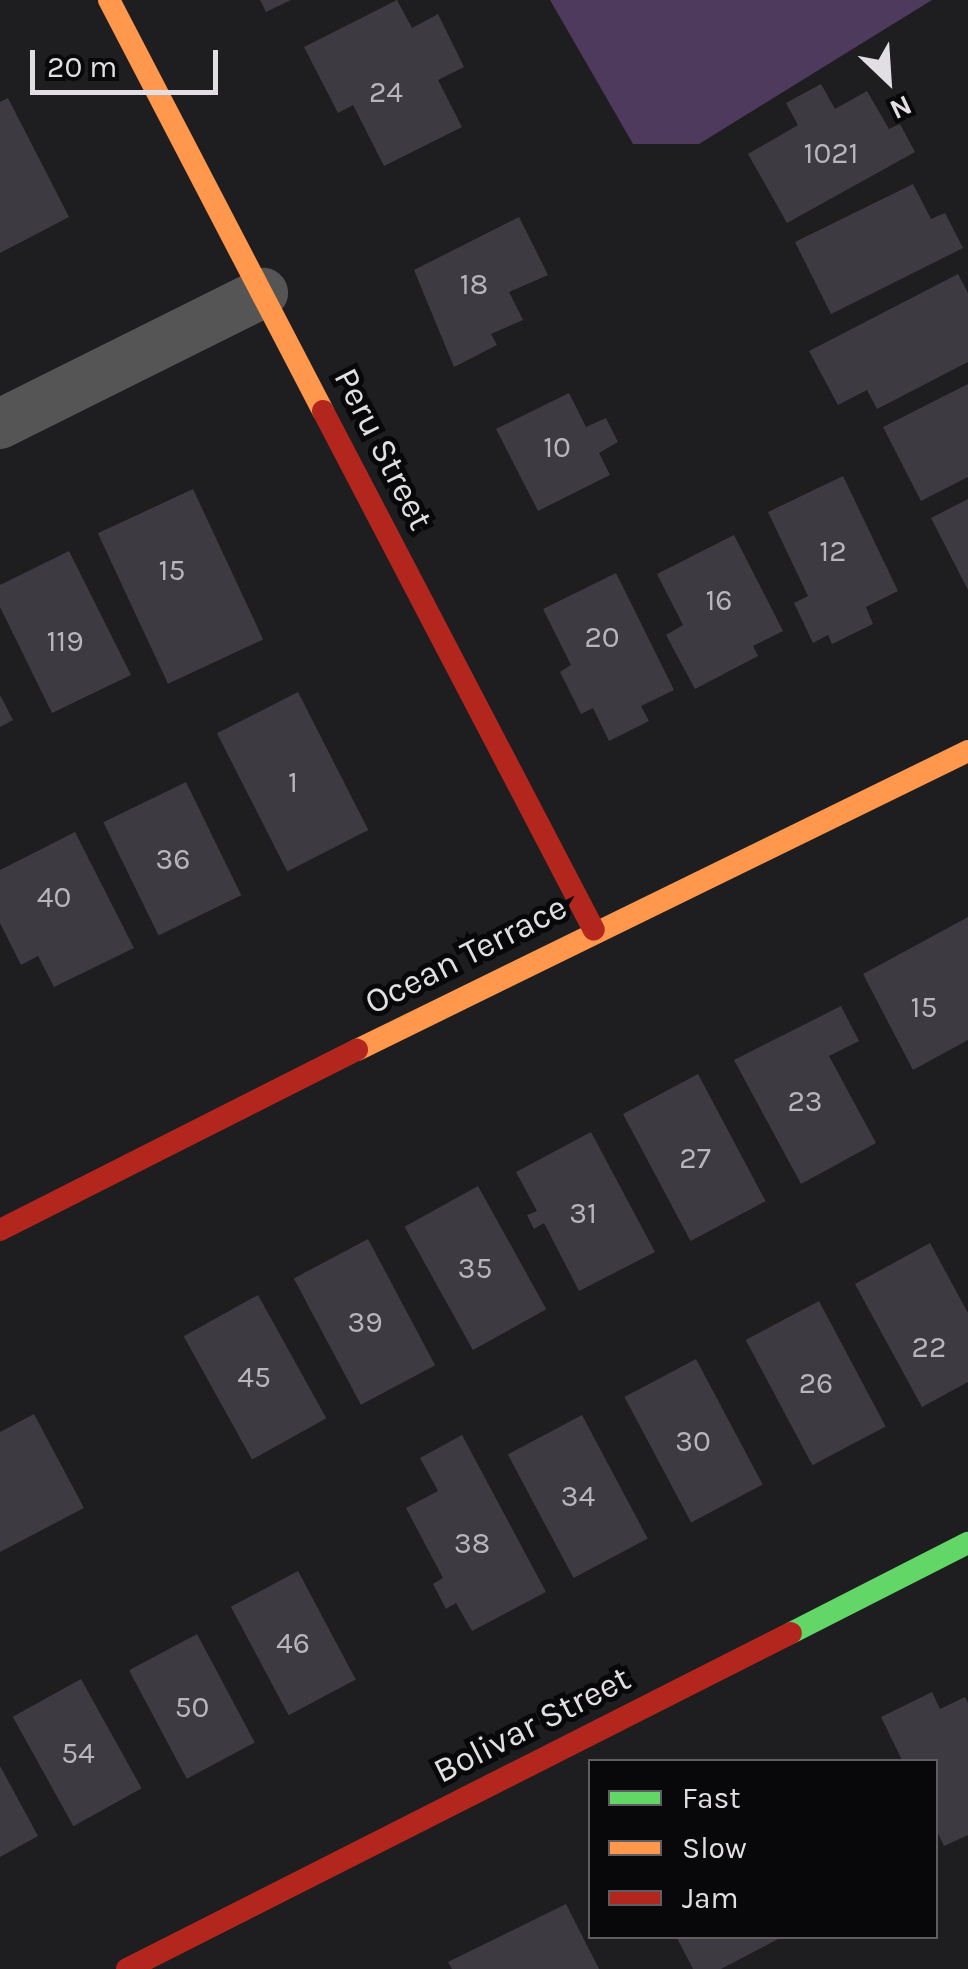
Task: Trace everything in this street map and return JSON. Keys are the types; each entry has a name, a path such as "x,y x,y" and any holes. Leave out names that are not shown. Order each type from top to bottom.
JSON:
{"street":[{"name":"Peru Street","path":"110,0 594,930"},
{"path":"0,424 263,293"},
{"name":"Ocean Terrace","path":"0,1230 594,930 968,751"},
{"name":"Bolivar Street","path":"127,1969 968,1543"}],"shaded area":[{"path":"550,0 932,0 699,144 633,144"}],"building":[{"path":"260,0 291,0 266,12"},
{"path":"397,0 412,28 438,14 464,67 438,80 462,127 384,166 353,105 338,113 304,47"},
{"path":"821,84 835,109 867,91 889,129 900,124 915,152 787,223 748,154 798,125 786,103"},
{"path":"8,98 69,217 0,253 0,102"},
{"path":"913,184 931,219 945,213 963,248 831,314 795,242"},
{"path":"519,217 548,275 509,292 523,320 491,334 497,345 454,367 414,270"},
{"path":"958,274 968,293 968,362 877,409 867,390 838,405 809,351"},
{"path":"968,384 968,477 921,501 883,427"},
{"path":"569,393 586,427 606,418 618,442 599,453 610,475 538,511 496,429"},
{"path":"843,476 898,591 866,607 873,624 832,644 828,635 813,643 794,603 808,596 768,512"},
{"path":"193,489 263,639 168,684 98,533"},
{"path":"968,499 968,590 931,518"},
{"path":"734,535 783,631 753,646 758,656 695,689 666,635 683,625 657,574"},
{"path":"69,551 131,675 52,713 0,607 0,585"},
{"path":"616,573 674,690 641,706 649,721 609,741 593,708 581,714 560,672 571,665 543,609"},
{"path":"298,692 368,830 287,871 217,733"},
{"path":"0,695 13,720 0,727"},
{"path":"186,782 241,895 159,936 103,822"},
{"path":"75,832 134,948 54,987 38,956 21,965 0,923 0,870"},
{"path":"968,917 968,1040 913,1070 863,974"},
{"path":"841,1006 859,1041 829,1056 876,1143 801,1184 734,1060"},
{"path":"698,1074 766,1201 691,1241 623,1114"},
{"path":"591,1132 655,1252 579,1291 544,1223 534,1229 527,1215 537,1211 516,1172"},
{"path":"478,1186 546,1309 473,1350 405,1227"},
{"path":"368,1239 435,1365 361,1405 294,1278"},
{"path":"930,1243 968,1313 968,1382 922,1407 855,1284"},
{"path":"258,1295 326,1418 252,1460 184,1336"},
{"path":"819,1301 886,1426 812,1465 746,1340"},
{"path":"696,1359 763,1484 691,1522 624,1397"},
{"path":"34,1414 84,1508 0,1552 0,1432"},
{"path":"582,1415 648,1539 574,1578 508,1454"},
{"path":"462,1435 546,1592 472,1631 456,1603 446,1609 433,1584 443,1578 406,1508 438,1491 420,1458"},
{"path":"298,1571 356,1680 289,1715 231,1607"},
{"path":"197,1634 255,1743 187,1779 129,1670"},
{"path":"81,1679 142,1788 73,1826 13,1717"},
{"path":"932,1692 940,1709 965,1697 968,1835 944,1846 938,1833 938,1759 902,1759 881,1717"},
{"path":"0,1766 38,1836 0,1857"},
{"path":"566,1904 599,1969 452,1969 448,1962"},
{"path":"678,1939 778,1939 721,1969 693,1969"}],"traffic: fast":[{"path":"791,1633 968,1543"}],"traffic: slow":[{"path":"109,0 323,411"},
{"path":"357,1050 968,751"}],"traffic: jam":[{"path":"323,411 594,930"},
{"path":"0,1230 357,1050"},
{"path":"127,1969 791,1633"}]}
